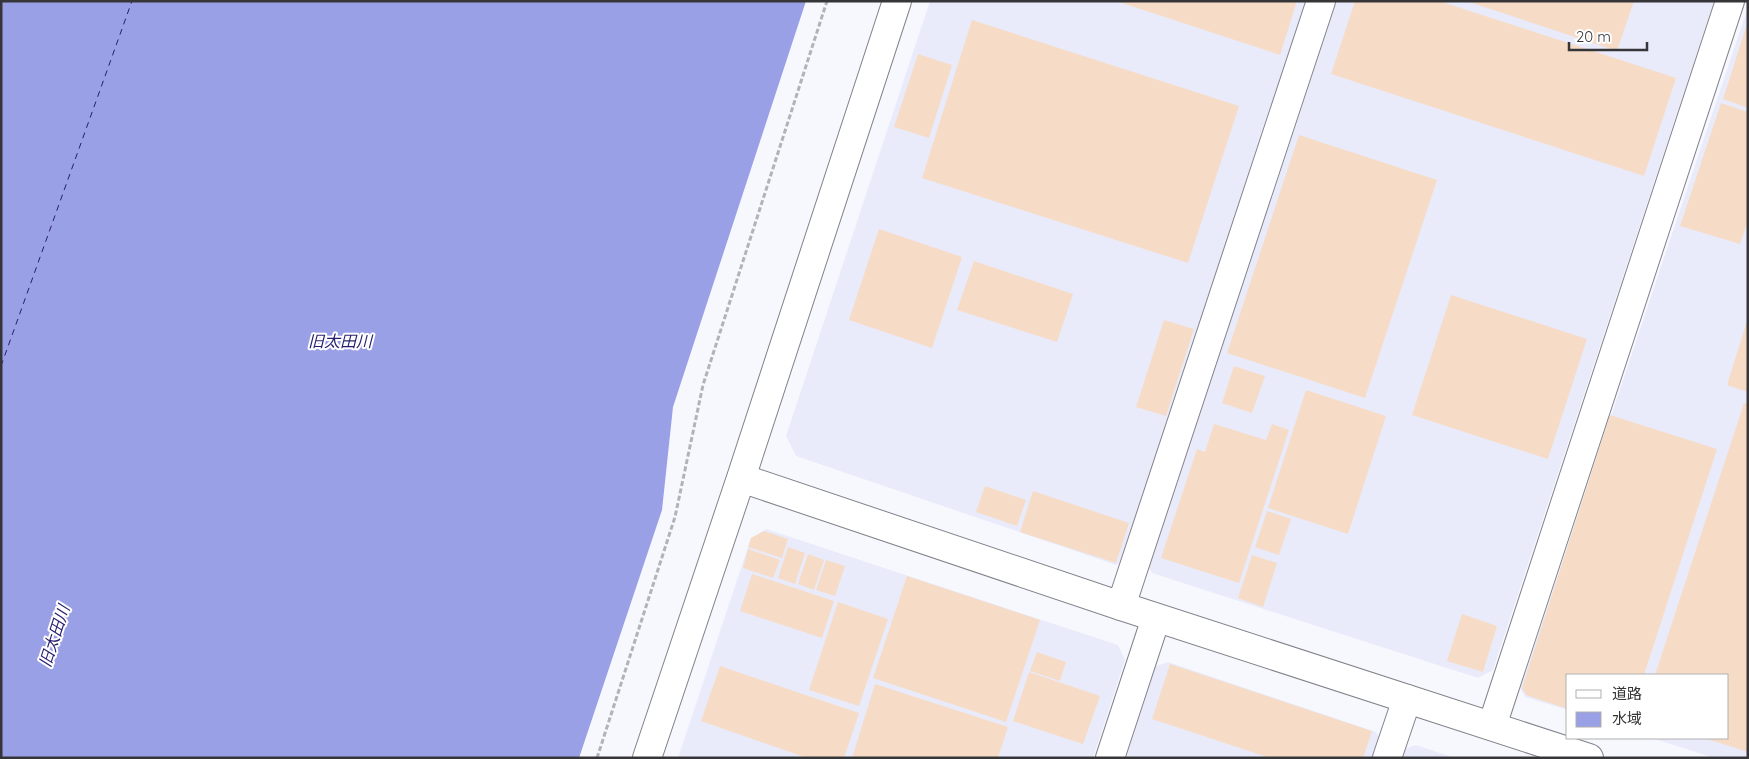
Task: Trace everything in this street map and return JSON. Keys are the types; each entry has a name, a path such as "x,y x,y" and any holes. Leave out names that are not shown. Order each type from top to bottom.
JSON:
{"street":[{"path":"646,758 741,478 897,1"},
{"path":"1121,606 1322,1"},
{"path":"1492,726 1730,1"},
{"path":"741,478 1156,618 1589,758"},
{"path":"1110,758 1156,618"},
{"path":"1387,758 1407,699"}],"path":[{"path":"597,758 675,517 703,385 827,1"}],"shaded area":[{"path":"930,1 1310,1 1125,560 1116,565 796,456 786,436"},
{"path":"1333,1 1714,1 1493,670 1478,678 1152,573 1147,564"},
{"path":"1748,7 1748,758 1714,758 1655,739 1729,739 1729,674 1566,674 1566,709 1525,697 1520,688"},
{"path":"766,529 1118,645 1125,660 1093,758 678,758 751,538"},
{"path":"1168,662 1376,732 1381,741 1375,758 1126,758 1156,666"},
{"path":"1416,745 1455,758 1402,758 1404,749"}],"water":[{"name":"旧太田川","path":"1,1 806,1 673,407 662,510 579,758 1,758"}],"building":[{"path":"1116,1 1297,1 1280,55"},
{"path":"1355,1 1439,1 1676,78 1644,176 1331,74"},
{"path":"1466,1 1634,1 1617,51"},
{"path":"972,20 1239,106 1188,263 922,178"},
{"path":"1748,24 1748,108 1723,99"},
{"path":"918,54 952,65 929,138 894,127"},
{"path":"1721,103 1748,112 1748,221 1740,244 1680,226"},
{"path":"1299,135 1437,180 1365,398 1227,353"},
{"path":"879,229 962,257 932,348 849,320"},
{"path":"974,261 1073,294 1057,342 957,310"},
{"path":"1451,295 1587,339 1548,459 1412,415"},
{"path":"1164,320 1194,329 1166,416 1136,407"},
{"path":"1748,321 1748,392 1727,385"},
{"path":"1234,366 1265,376 1252,413 1222,403"},
{"path":"1306,390 1386,416 1348,534 1268,508"},
{"path":"1744,403 1748,404 1748,752 1707,739 1729,739 1729,674 1655,674"},
{"path":"1610,415 1717,449 1644,674 1566,674 1566,708 1526,695 1522,688"},
{"path":"1214,424 1266,440 1272,424 1289,430 1239,583 1161,558 1197,449 1205,452"},
{"path":"985,486 1026,500 1017,526 976,512"},
{"path":"1033,491 1129,523 1116,563 1020,532"},
{"path":"1267,511 1291,519 1279,555 1255,547"},
{"path":"764,531 788,539 782,558 748,547 751,538"},
{"path":"788,547 805,553 795,584 778,578"},
{"path":"748,549 780,560 773,578 743,568"},
{"path":"808,554 824,560 814,590 798,584"},
{"path":"1252,555 1277,563 1263,607 1238,598"},
{"path":"826,560 845,566 835,596 816,590"},
{"path":"752,574 834,601 822,638 740,611"},
{"path":"907,576 1040,620 1006,722 873,678"},
{"path":"838,602 888,619 859,706 809,690"},
{"path":"1462,614 1497,626 1483,672 1447,661"},
{"path":"1037,652 1066,662 1060,681 1030,671"},
{"path":"1170,664 1372,731 1363,758 1270,758 1152,719"},
{"path":"720,666 859,713 844,758 807,758 701,721"},
{"path":"1029,672 1100,696 1083,744 1013,721"},
{"path":"875,684 1008,727 998,758 852,758"}],"ferry route":[{"path":"1,366 132,1"}]}
